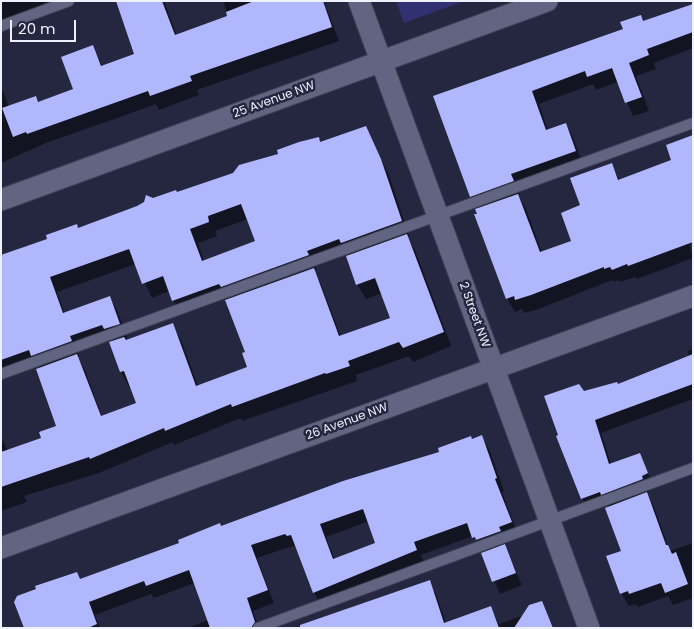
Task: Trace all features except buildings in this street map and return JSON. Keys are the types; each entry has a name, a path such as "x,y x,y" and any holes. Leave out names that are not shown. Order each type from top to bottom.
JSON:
{"street":[{"name":"2 Street NW","path":"359,1 589,628"},
{"name":"25 Avenue NW","path":"1,200 547,1"},
{"name":"26 Avenue NW","path":"1,548 693,296"}],"lane":[{"path":"1,26 69,1"},
{"path":"1,374 693,123"},
{"path":"258,628 693,468"}],"shaded area":[{"path":"396,1 464,1 404,23"}]}
